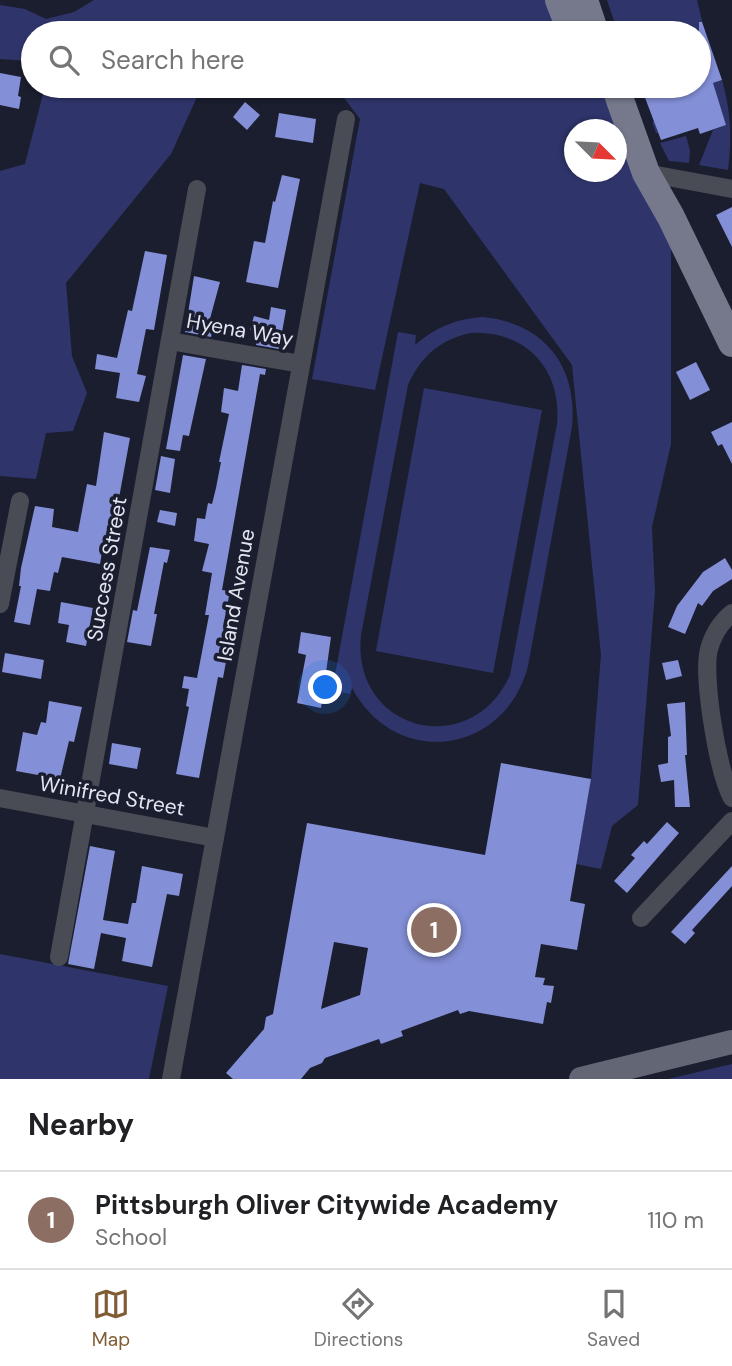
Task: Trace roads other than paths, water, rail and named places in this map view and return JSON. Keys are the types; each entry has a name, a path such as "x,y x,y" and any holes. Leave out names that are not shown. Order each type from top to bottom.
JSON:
{"main road":[{"path":"559,0 567,21"},
{"path":"584,0 592,21"},
{"path":"604,98 671,217 732,344"},
{"path":"619,98 646,173"}],"street":[{"name":"Island Avenue","path":"171,1079 346,119"},
{"path":"646,173 732,189"},
{"name":"Success Street","path":"59,957 197,189"},
{"name":"Hyena Way","path":"170,341 302,364"},
{"path":"0,604 20,501"},
{"path":"732,612 713,638 707,662 715,743 725,785 732,798"},
{"name":"Winifred Street","path":"0,798 215,838"},
{"path":"641,918 732,821"},
{"path":"581,1079 732,1042"}],"place":[{"name":"Pittsburgh Oliver Citywide Academy","path":"434,930"}]}
